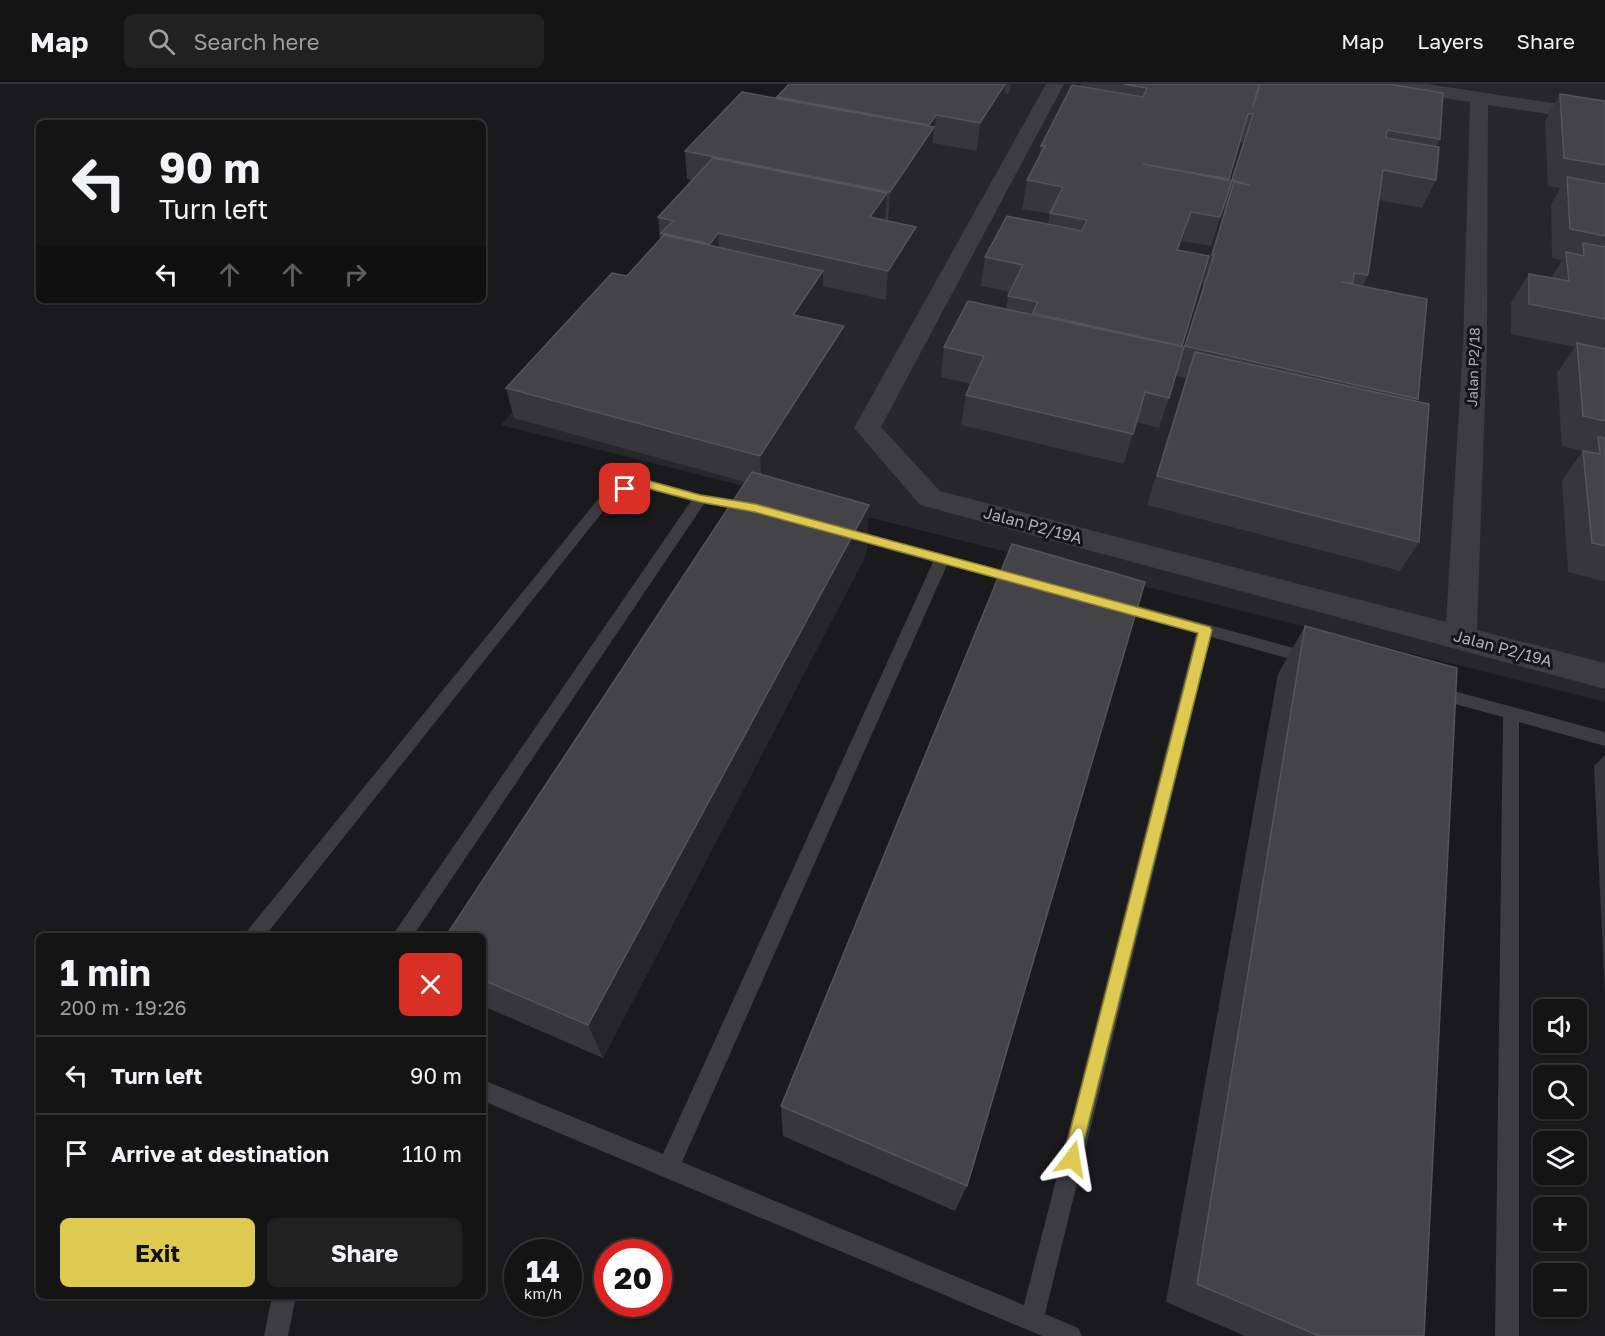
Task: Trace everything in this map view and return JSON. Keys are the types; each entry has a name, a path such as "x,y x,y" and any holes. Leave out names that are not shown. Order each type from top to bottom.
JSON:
{"street":[{"name":"Jalan P2/19A","path":"1055,84 867,428 930,498 1605,676"},
{"path":"1391,84 1605,117"},
{"name":"Jalan P2/18","path":"1461,637 1475,345 1479,98"}],"lane":[{"path":"255,933 608,496 642,483 700,498 766,511"},
{"path":"404,933 700,498"},
{"path":"832,529 1034,584"},
{"path":"668,1168 942,559"},
{"path":"1102,602 1330,664"},
{"path":"1032,1320 1205,630"},
{"path":"1420,688 1605,739"},
{"path":"1507,1336 1511,713"},
{"path":"486,1091 1070,1336"},
{"path":"276,1336 283,1299"}],"shaded area":[{"path":"806,84 1605,84 1605,702 501,425"}],"building":[{"path":"789,84 1005,84 980,123 936,115 929,125 777,97"},
{"path":"1123,84 1259,84 1253,107 1260,84 1394,84 1443,93 1440,139 1387,130 1386,138 1439,147 1436,180 1383,170 1368,275 1354,273 1353,283 1341,282 1427,299 1418,399 1185,346 1234,182 1250,185 1232,180 1253,114 1248,114 1229,179 1143,164 1232,181 1220,217 1191,212 1177,250 1209,256 1182,346 1033,313 1038,302 1008,296 1023,265 985,257 1007,216 1082,231 1087,220 1050,213 1063,187 1027,180 1045,146 1041,146 1072,85 1143,97 1147,88"},
{"path":"742,92 934,127 890,192 685,151"},
{"path":"1560,94 1605,101 1605,165 1564,158"},
{"path":"713,158 887,193 870,217 916,227 888,271 718,233 710,244 661,233 673,221 658,217"},
{"path":"1567,177 1605,184 1605,236 1570,229"},
{"path":"664,235 823,271 793,315 844,326 760,456 506,388 612,273 627,276"},
{"path":"1583,243 1605,247 1605,319 1529,304 1529,274 1569,281 1566,252 1584,256"},
{"path":"968,301 1184,347 1169,398 1145,392 1133,434 966,395 984,356 944,347"},
{"path":"1577,343 1605,349 1605,421 1583,416"},
{"path":"1195,352 1429,404 1419,542 1157,476"},
{"path":"1598,437 1605,438 1605,546 1592,543 1583,451 1600,454"},
{"path":"752,472 869,505 588,1025 486,981 486,933 448,933"},
{"path":"1012,544 1145,582 967,1186 781,1106"},
{"path":"1305,626 1457,668 1424,1336 1319,1336 1197,1284"}],"route":[{"path":"625,489 642,483 700,498 755,508 1205,630 1072,1159"}]}
